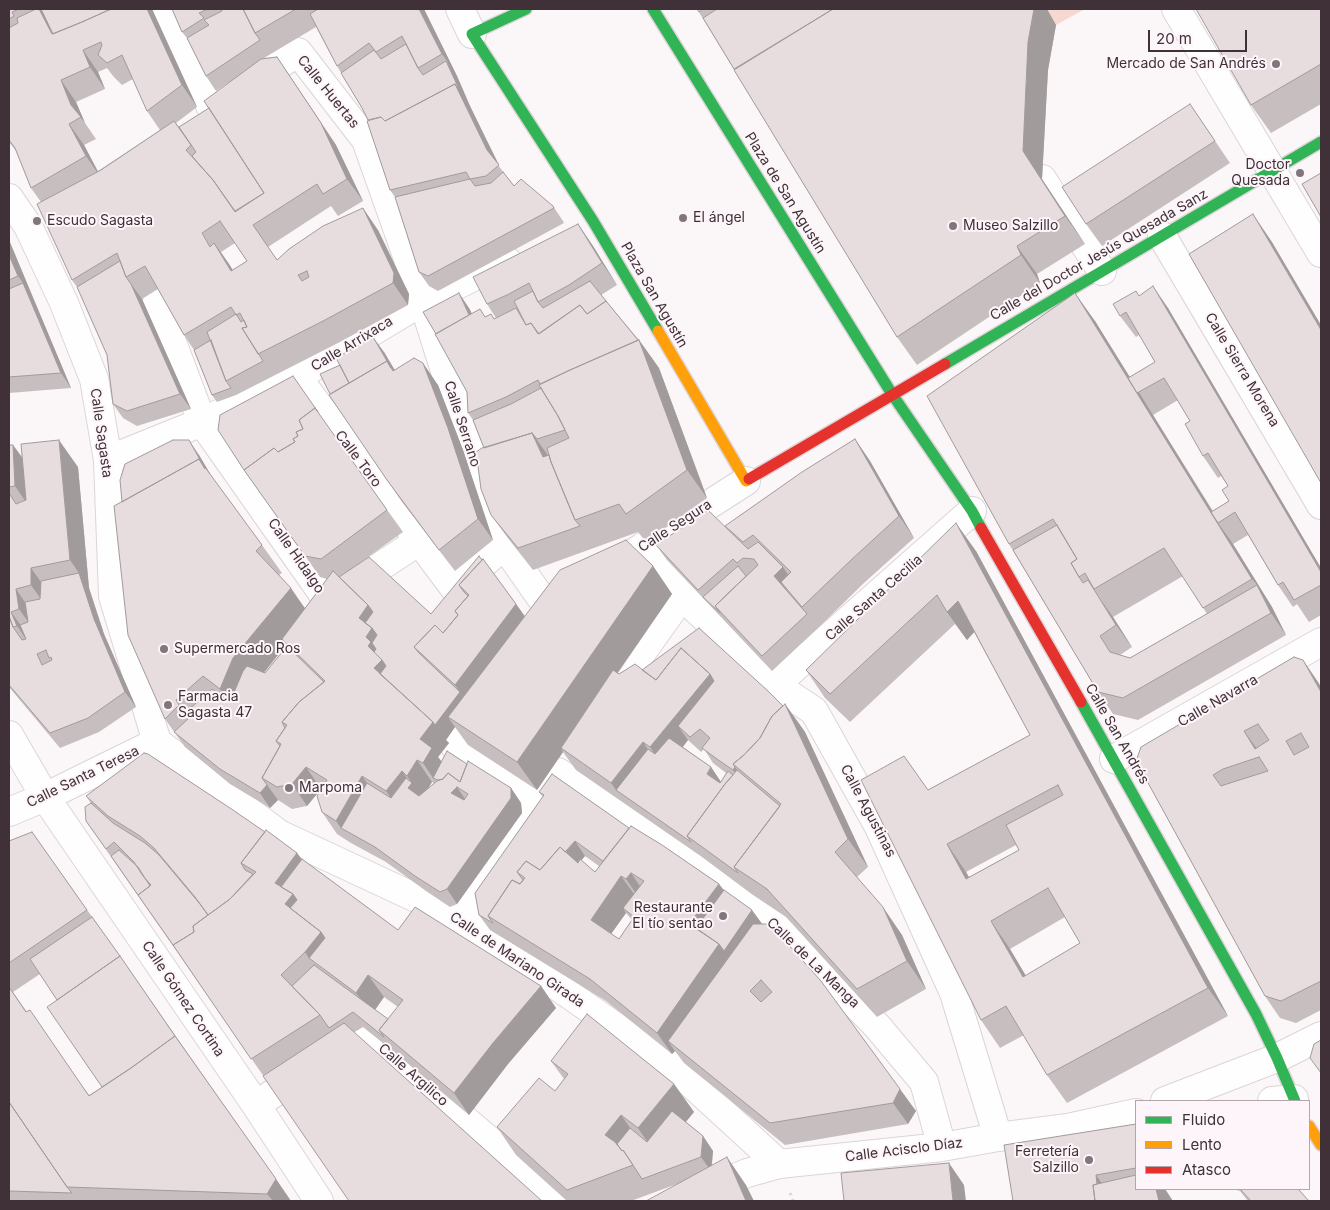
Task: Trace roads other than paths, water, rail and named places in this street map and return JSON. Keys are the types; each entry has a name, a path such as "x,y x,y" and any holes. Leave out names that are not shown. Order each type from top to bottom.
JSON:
{"main road":[{"path":"472,34 526,9"},
{"name":"Plaza de San Agustín","path":"653,9 892,394"},
{"name":"Plaza San Agustín","path":"472,34 584,225 746,481"},
{"name":"Calle del Doctor Jesús Quesada Sanz","path":"892,394 1321,142"},
{"path":"746,481 892,394"},
{"name":"Calle San Andrés","path":"892,394 972,511 1114,759 1256,1014 1277,1058 1287,1100"},
{"path":"1310,1128 1321,1145"}],"street":[{"name":"Calle Huertas","path":"167,9 204,115 298,52 366,140 423,301"},
{"path":"460,9 472,34"},
{"path":"1176,9 1321,253"},
{"path":"1042,179 1102,271"},
{"name":"Calle Sagasta","path":"9,198 37,221 64,303 94,379 108,460 114,596 157,742"},
{"name":"Calle Sierra Morena","path":"1162,236 1321,505"},
{"name":"Calle Arrixaca","path":"108,460 202,422 297,377 423,301 530,250"},
{"name":"Calle Serrano","path":"423,301 467,441 504,545"},
{"name":"Calle Hidalgo","path":"157,302 202,422 328,601 420,541"},
{"name":"Calle Toro","path":"297,377 420,541"},
{"name":"Calle Segura","path":"612,567 746,481"},
{"name":"Calle Santa Cecilia","path":"775,685 972,511"},
{"path":"420,541 456,589 504,545 542,616 572,593"},
{"name":"Calle Agustinas","path":"644,546 682,596 775,685 814,711 879,828 954,993 998,1137"},
{"path":"597,716 682,596"},
{"path":"311,623 328,601"},
{"name":"Calle Navarra","path":"1114,759 1321,642"},
{"path":"459,918 536,804 455,746 499,681"},
{"name":"Calle Gómez Cortina","path":"9,735 45,797 256,1105 319,1201"},
{"name":"Calle Santa Teresa","path":"9,812 45,797 157,742"},
{"name":"Calle de Mariano Girada","path":"157,742 279,834 459,918 678,1058 779,1164"},
{"name":"Calle de La Manga","path":"536,804 563,764 776,923 877,1026 924,1082 942,1146"},
{"path":"759,947 776,923"},
{"name":"Calle Argilico","path":"256,1105 364,1033 560,1201"},
{"path":"1168,1100 1277,1058 1321,1036"},
{"name":"Calle Acisclo Díaz","path":"680,1201 747,1173 779,1164 942,1146 1068,1128 1135,1114"}],"place":[{"name":"Mercado de San Andrés","path":"1276,64"},
{"name":"Doctor Quesada","path":"1300,173"},
{"name":"El ángel","path":"683,218"},
{"name":"Escudo Sagasta","path":"37,221"},
{"name":"Museo Salzillo","path":"953,226"},
{"name":"Supermercado Ros","path":"164,649"},
{"name":"Farmacia Sagasta 47","path":"168,705"},
{"name":"Marpoma","path":"289,788"},
{"name":"Restaurante El tío sentao","path":"723,916"},
{"name":"Ferretería Salzillo","path":"1089,1160"}]}
